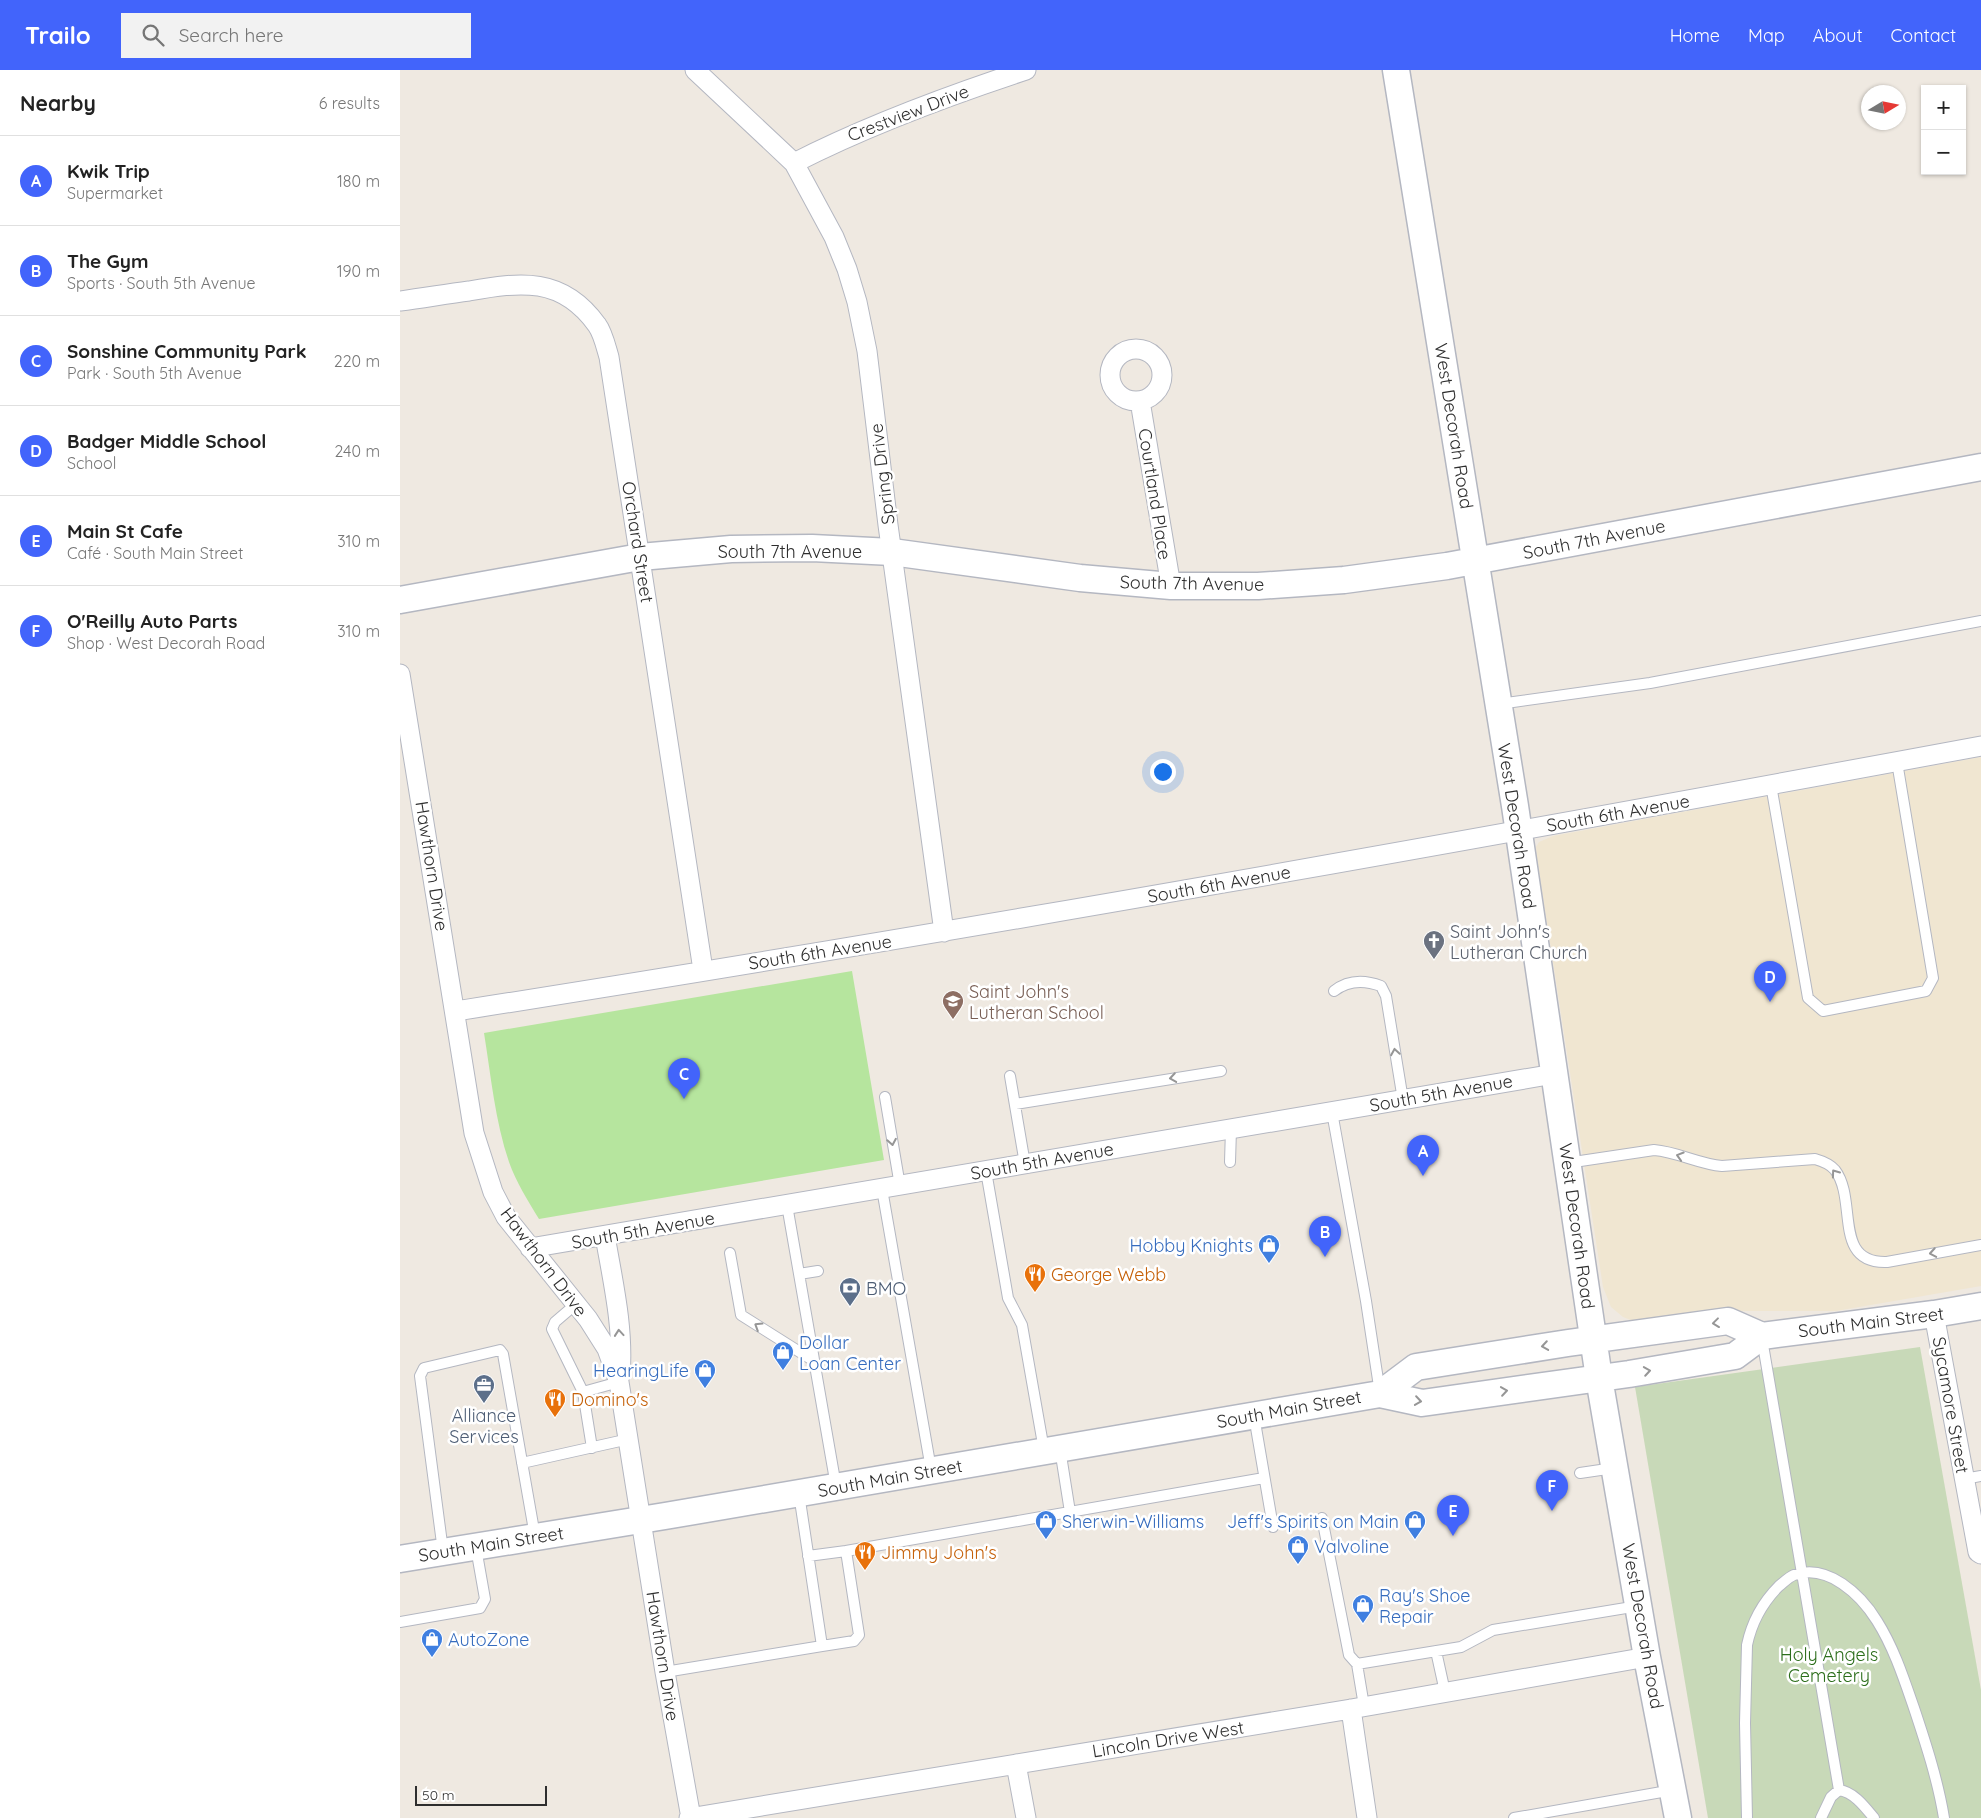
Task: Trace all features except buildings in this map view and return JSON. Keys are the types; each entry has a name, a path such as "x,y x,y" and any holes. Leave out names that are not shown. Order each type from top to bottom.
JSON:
{"street":[{"name":"Spring Drive","path":"695,70 794,163 834,237 847,269 857,302 867,350 892,552 944,932"},
{"name":"Crestview Drive","path":"794,163 838,141 968,89 1026,70"},
{"name":"West Decorah Road","path":"1396,70 1476,561 1599,1378 1647,1657 1678,1818"},
{"name":"Orchard Street","path":"400,301 509,284 534,284 559,292 580,305 598,326 609,357 704,970"},
{"name":"Courtland Place","path":"1140,401 1170,586"},
{"name":"South 7th Avenue","path":"400,600 640,557 731,549 812,548 892,552 1080,578 1170,586 1258,586 1344,580 1476,561 1981,467"},
{"name":"Hawthorn Drive","path":"400,674 456,1011 474,1132 493,1192 506,1217 588,1319 606,1349 620,1382 640,1520 690,1818"},
{"name":"South 6th Avenue","path":"456,1011 944,932 1518,832 1981,746"},
{"name":"South 5th Avenue","path":"530,1248 1554,1074"},
{"path":"606,1236 622,1356 620,1382"},
{"name":"South Main Street","path":"400,1559 1380,1394 1422,1403 1599,1378 1736,1356 1762,1336 1934,1314 1981,1306"},
{"name":"Sycamore Street","path":"1934,1314 1973,1477 1978,1552 1981,1554"},
{"name":"South Main Street","path":"1380,1394 1416,1367 1593,1339 1728,1321 1762,1336"},
{"name":"Lincoln Drive West","path":"690,1818 1358,1708 1647,1657"},
{"path":"1358,1708 1367,1818"},
{"path":"1016,1764 1026,1818"}],"lane":[{"path":"1498,704 1650,682 1981,621"},
{"path":"1771,785 1808,998 1823,1012 1926,991 1933,978 1897,762"},
{"path":"1334,991 1340,986 1367,980 1381,986 1386,996 1403,1100"},
{"path":"1015,1104 1222,1071"},
{"path":"1010,1076 1025,1164"},
{"path":"885,1097 891,1188 931,1470"},
{"path":"1332,1112 1366,1301 1380,1394"},
{"path":"1230,1162 1231,1129"},
{"path":"1567,1163 1636,1152 1666,1151 1712,1165 1722,1166 1804,1158 1815,1159 1825,1162 1834,1169 1840,1180 1853,1245 1863,1257 1873,1262 1887,1262 1981,1245"},
{"path":"986,1171 1008,1298 1022,1326 1052,1450 1070,1512"},
{"path":"787,1205 836,1487"},
{"path":"730,1253 740,1315 814,1361"},
{"path":"799,1274 818,1271"},
{"path":"576,1304 555,1322 552,1329 583,1392 592,1448"},
{"path":"1762,1336 1839,1790"},
{"path":"443,1552 420,1376 424,1368 500,1350 503,1354 535,1537"},
{"path":"583,1392 620,1382"},
{"path":"1253,1415 1273,1527"},
{"path":"522,1463 629,1439"},
{"path":"1580,1474 1615,1468"},
{"path":"808,1556 1264,1478"},
{"path":"799,1493 822,1646"},
{"path":"1322,1518 1349,1655 1357,1664 1358,1708"},
{"path":"400,1622 480,1608 485,1599 476,1547"},
{"path":"665,1672 854,1641 859,1635 846,1551"},
{"path":"1748,1818 1745,1723 1749,1633 1762,1606 1771,1594 1792,1576 1817,1572 1834,1579 1861,1599 1878,1621 1909,1693 1929,1755 1944,1818"},
{"path":"1357,1664 1461,1647 1492,1630 1639,1606"},
{"path":"1436,1651 1445,1692"},
{"path":"1514,1818 1672,1790"},
{"path":"1821,1818 1834,1792 1839,1790 1846,1791 1857,1799 1874,1818"}],"shaded area":[{"path":"1981,757 1981,1286 1836,1311 1745,1311 1633,1321 1623,1317 1611,1307 1603,1287 1537,858 1536,847 1539,842 1553,836"}],"green space":[{"path":"852,971 884,1160 539,1219 515,1177 504,1146 484,1033"},
{"name":"Holy Angels Cemetery","path":"1920,1347 1981,1690 1981,1818 1708,1818 1635,1387"}],"place":[{"name":"Saint John's Lutheran Church","path":"1434,960"},
{"name":"Badger Middle School","path":"1770,1002"},
{"name":"Saint John's Lutheran School","path":"953,1020"},
{"name":"Sonshine Community Park","path":"684,1099"},
{"name":"Kwik Trip","path":"1423,1176"},
{"name":"The Gym","path":"1325,1257"},
{"name":"Hobby Knights","path":"1269,1264"},
{"name":"George Webb","path":"1035,1293"},
{"name":"BMO","path":"850,1307"},
{"name":"Dollar Loan Center","path":"783,1371"},
{"name":"HearingLife","path":"705,1389"},
{"name":"Alliance Services","path":"484,1404"},
{"name":"Domino's","path":"555,1418"},
{"name":"O'Reilly Auto Parts","path":"1552,1511"},
{"name":"Main St Cafe","path":"1453,1536"},
{"name":"Sherwin-Williams","path":"1046,1540"},
{"name":"Jeff's Spirits on Main","path":"1415,1540"},
{"name":"Valvoline","path":"1298,1565"},
{"name":"Jimmy John's","path":"865,1571"},
{"name":"Ray's Shoe Repair","path":"1363,1624"},
{"name":"AutoZone","path":"432,1658"}]}
